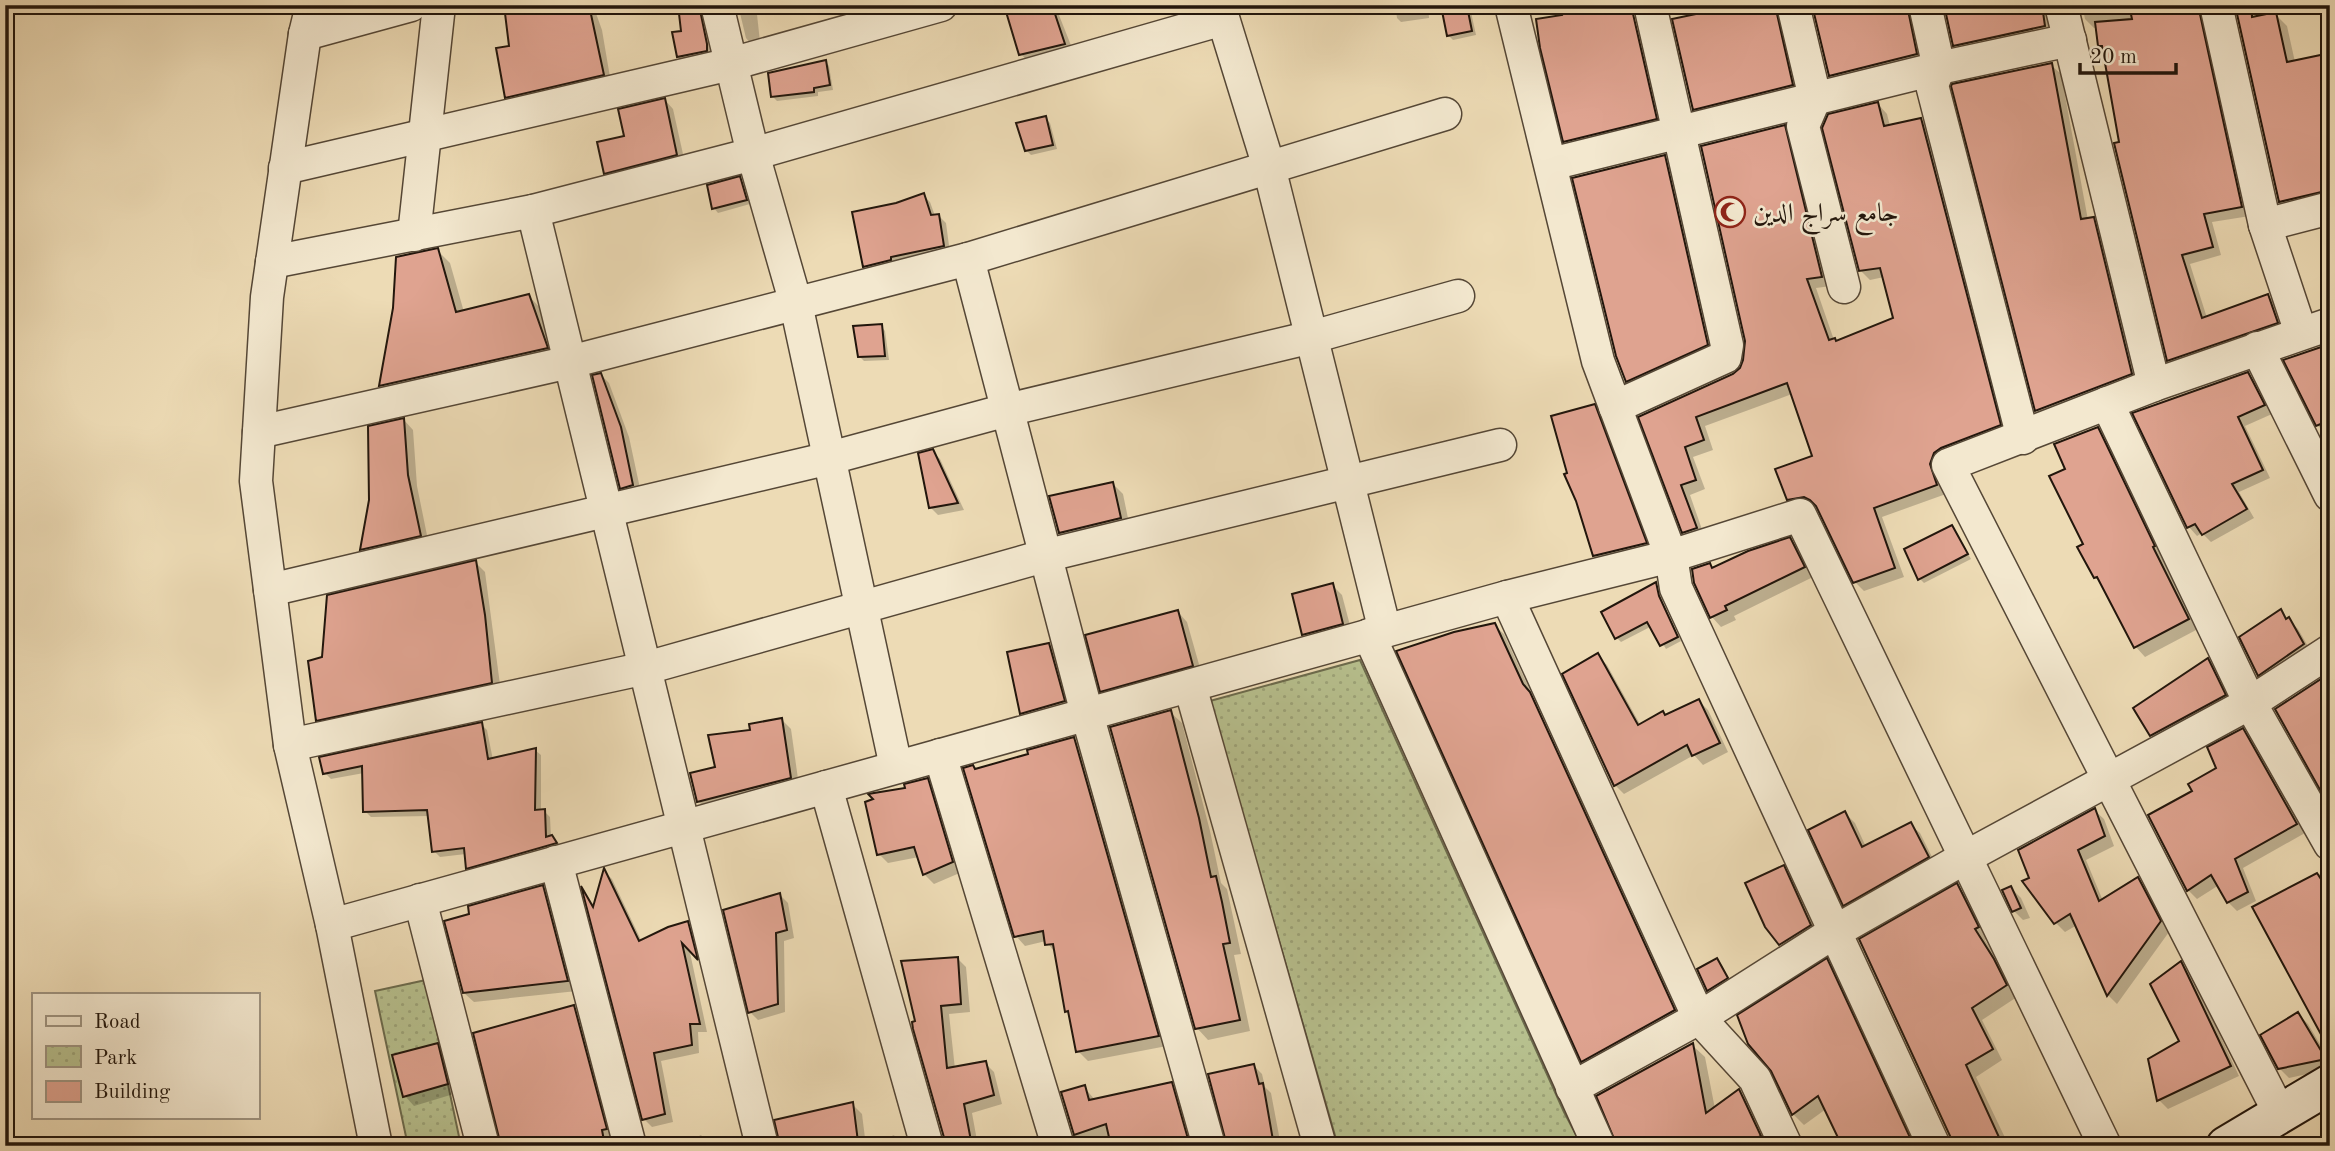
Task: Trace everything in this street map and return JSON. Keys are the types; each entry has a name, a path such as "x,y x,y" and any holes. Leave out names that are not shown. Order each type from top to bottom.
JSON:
{"street":[{"path":"376,1146 332,925 290,745 256,481 267,297 309,20 411,5"},
{"path":"414,234 439,5"},
{"path":"717,5 753,154 796,304 897,767"},
{"path":"285,168 731,64 941,5"},
{"path":"1511,5 1598,361 1671,556 1676,589 1934,1146"},
{"path":"1615,407 1725,357 1727,345 1650,5"},
{"path":"1793,5 1815,99 1803,126 1844,287"},
{"path":"1925,5 1940,68 1932,85 2023,438"},
{"path":"2061,5 2154,385"},
{"path":"2216,5 2265,225 2315,329 2154,385 1948,465 2280,1112"},
{"path":"272,262 533,211 753,154 1221,12 1269,167 1312,337 1347,483 1377,633 1599,1146"},
{"path":"1551,164 1940,68 2070,40"},
{"path":"259,432 570,362 968,259 1445,114"},
{"path":"2265,225 2330,208"},
{"path":"533,211 762,1146"},
{"path":"968,259 1044,556 1209,1146"},
{"path":"270,590 830,458 1007,410 1312,337 1458,296"},
{"path":"2257,348 2330,495"},
{"path":"2107,403 2250,703 2330,844"},
{"path":"290,745 646,668 1044,556 1500,445"},
{"path":"332,925 1507,597 1671,556 1800,515 2105,1146"},
{"path":"1507,597 1699,1018 1755,1079 1786,1146"},
{"path":"1572,1088 1699,1018 1836,931 1966,857 2250,703 2330,651"},
{"path":"1190,685 1320,1146"},
{"path":"940,755 1058,1146"},
{"path":"826,787 927,1146"},
{"path":"556,862 630,1146"},
{"path":"420,900 483,1146"},
{"path":"2226,1146 2330,1084"}],"green space":[{"path":"1360,660 1564,1112 1582,1146 1338,1146 1210,701"},
{"path":"426,980 461,1146 408,1146 375,991"}],"building":[{"path":"504,5 589,5 604,75 505,98 496,48 509,46"},
{"path":"678,5 699,5 707,51 677,57 672,32 681,31"},
{"path":"1004,5 1052,5 1065,44 1019,55"},
{"path":"1560,5 1631,5 1657,119 1563,142 1540,48 1536,19 1562,15"},
{"path":"1739,5 1775,5 1793,85 1693,110 1672,19"},
{"path":"1812,5 1907,5 1917,54 1829,76"},
{"path":"1944,5 2042,5 2045,26 1953,46"},
{"path":"2129,5 2198,5 2242,207 2204,214 2213,247 2182,255 2202,318 2268,294 2278,323 2167,361 2114,143 2119,142 2102,46 2098,46 2095,22 2132,19"},
{"path":"2235,5 2251,5 2252,17 2276,12 2287,62 2330,53 2330,190 2279,202"},
{"path":"1467,6 1472,31 1447,36 1442,11"},
{"path":"826,60 830,85 814,88 814,92 771,97 768,73"},
{"path":"2052,63 2081,219 2094,217 2132,374 2035,411 1951,86"},
{"path":"665,98 677,155 604,174 597,142 624,136 618,109"},
{"path":"1878,102 1884,126 1921,118 2001,425 1934,453 1930,464 1937,485 1874,508 1895,568 1853,583 1816,506 1804,497 1787,500 1775,469 1812,456 1787,383 1696,417 1704,440 1685,447 1696,480 1681,485 1697,528 1682,533 1638,417 1733,374 1740,368 1743,360 1745,341 1701,146 1785,125 1822,277 1807,279 1829,340 1835,338 1836,341 1893,318 1880,268 1859,271 1822,128 1828,114"},
{"path":"1046,116 1053,145 1025,151 1016,123"},
{"path":"1665,155 1708,345 1626,382 1616,356 1572,178"},
{"path":"740,176 747,200 712,209 707,185"},
{"path":"924,193 931,215 939,214 944,246 891,257 891,260 863,267 852,212 896,203"},
{"path":"438,248 456,312 529,294 548,348 379,386 393,308 396,257"},
{"path":"882,324 885,356 858,357 853,326"},
{"path":"2330,344 2330,420 2316,426 2283,360"},
{"path":"2248,372 2265,405 2238,417 2263,470 2232,484 2247,509 2202,535 2195,524 2187,528 2132,413"},
{"path":"601,373 621,427 633,485 620,489 592,375"},
{"path":"1595,404 1647,543 1593,556 1576,501 1564,474 1567,473 1551,416"},
{"path":"404,418 408,475 421,536 360,550 369,500 368,426"},
{"path":"2098,427 2189,619 2134,648 2097,577 2094,578 2077,547 2083,544 2049,476 2065,469 2054,444"},
{"path":"933,449 958,503 929,508 918,453"},
{"path":"1113,482 1121,518 1059,533 1049,496"},
{"path":"1952,525 1968,554 1918,580 1904,549"},
{"path":"1790,537 1805,567 1725,606 1727,610 1710,618 1694,583 1692,569 1710,563 1712,568 1748,551"},
{"path":"476,560 492,683 316,721 308,661 322,657 327,595"},
{"path":"1656,582 1659,596 1678,637 1660,646 1647,622 1615,639 1601,612"},
{"path":"1333,583 1343,624 1302,635 1292,594"},
{"path":"2281,609 2286,619 2289,617 2304,644 2258,676 2239,637"},
{"path":"1178,610 1193,666 1100,692 1085,635"},
{"path":"1495,623 1523,684 1530,692 1675,1010 1581,1062 1396,651 1454,632"},
{"path":"1049,643 1065,701 1020,714 1007,652"},
{"path":"1598,653 1638,725 1663,711 1665,715 1699,699 1720,743 1692,756 1687,745 1614,786 1562,674"},
{"path":"2208,658 2226,695 2150,736 2133,708"},
{"path":"2321,679 2330,696 2329,806 2275,709"},
{"path":"1171,710 1211,877 1216,876 1222,902 1230,943 1223,944 1240,1020 1195,1029 1110,727"},
{"path":"782,718 791,778 697,802 690,773 715,767 708,735 750,730 749,724"},
{"path":"482,722 488,759 536,748 535,810 545,809 546,837 552,835 557,843 466,869 464,848 432,852 427,810 363,812 362,766 323,774 319,757"},
{"path":"2243,728 2297,824 2235,859 2248,892 2227,903 2211,875 2187,891 2148,815 2192,791 2188,784 2216,768 2207,747"},
{"path":"1074,737 1159,1036 1076,1052 1068,1011 1065,1012 1053,944 1045,945 1043,931 1014,937 963,768 973,765 975,769"},
{"path":"928,778 953,862 923,875 914,847 877,855 865,802 873,799 868,794 905,788 904,784"},
{"path":"2095,808 2105,836 2078,850 2099,901 2138,877 2161,921 2107,996 2070,914 2054,924 2022,881 2029,878 2018,850"},
{"path":"1845,811 1862,847 1911,822 1929,857 1843,906 1808,830"},
{"path":"1784,865 1811,925 1779,945 1765,927 1745,883"},
{"path":"604,868 639,941 688,921 698,960 682,943 700,1024 690,1024 692,1045 654,1053 665,1114 642,1120 581,886 593,907"},
{"path":"2317,873 2330,893 2330,1051 2252,907"},
{"path":"1957,883 1979,927 1975,929 2007,985 1972,1008 1993,1049 1966,1065 2003,1146 1952,1146 1951,1138 1859,939"},
{"path":"543,885 568,981 463,993 444,921 469,914 468,906"},
{"path":"2011,886 2021,908 2012,912 2002,890"},
{"path":"780,893 787,930 776,933 778,1004 748,1013 723,910"},
{"path":"958,957 961,1004 941,1006 947,1068 986,1061 994,1095 964,1104 972,1146 948,1146 945,1141 913,1029 912,1022 915,1021 901,961"},
{"path":"1717,958 1728,978 1707,991 1697,969"},
{"path":"1827,958 1914,1146 1842,1146 1818,1096 1792,1115 1771,1071 1748,1044 1737,1015"},
{"path":"2181,961 2231,1066 2157,1101 2148,1059 2179,1041 2150,984"},
{"path":"574,1005 607,1129 602,1130 605,1146 501,1146 473,1033"},
{"path":"2298,1012 2326,1059 2278,1069 2260,1035"},
{"path":"438,1043 448,1084 403,1097 392,1055"},
{"path":"1693,1043 1706,1113 1739,1089 1761,1136 1741,1146 1617,1146 1596,1096"},
{"path":"1254,1064 1259,1084 1263,1083 1274,1146 1227,1146 1208,1074"},
{"path":"1172,1082 1190,1146 1111,1146 1106,1124 1074,1135 1061,1092 1085,1085 1089,1100"},
{"path":"853,1102 858,1142 836,1146 780,1146 774,1120"}],"place":[{"name":"جامع سراج الدين","path":"1730,212"}]}
